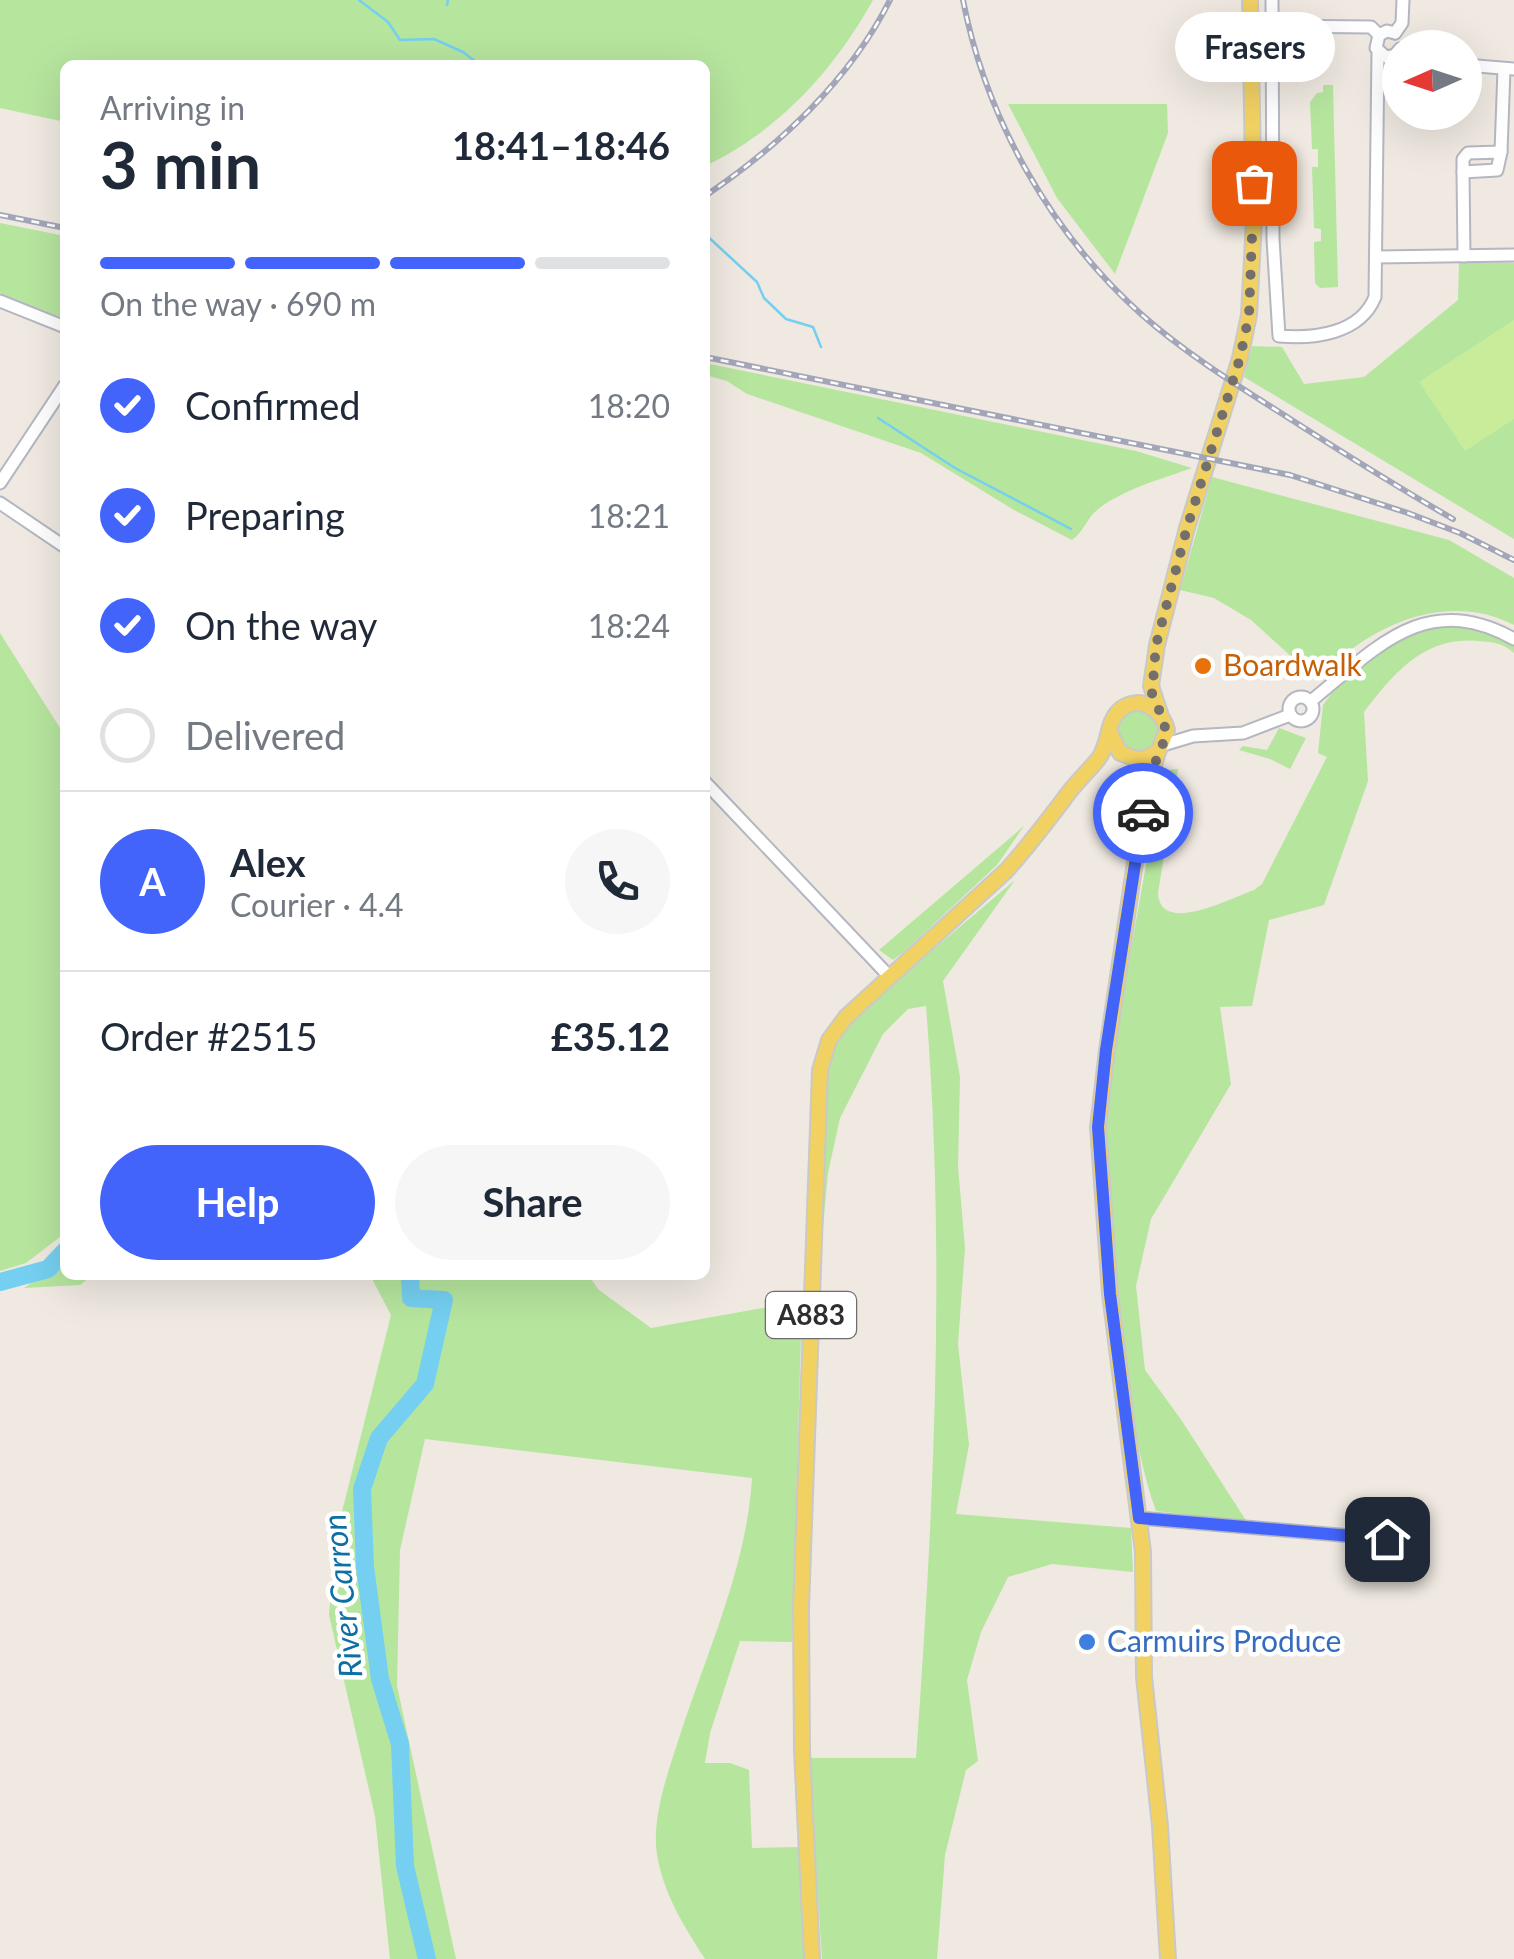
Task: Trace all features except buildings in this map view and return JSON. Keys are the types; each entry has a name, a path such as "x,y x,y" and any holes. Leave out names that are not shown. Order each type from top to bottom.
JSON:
{"main road":[{"path":"1082,776 1102,752 1118,712 1144,690 1152,672 1187,528 1245,337 1253,258 1250,0"},
{"path":"1152,672 1152,694 1166,730 1144,806 1106,1050 1098,1127 1110,1294 1139,1518 1144,1677 1160,1826 1168,1959"},
{"path":"1132,704 1147,704 1161,715"},
{"path":"1110,732 1141,785 1144,806"},
{"path":"1082,776 1102,764 1127,758 1145,759 1161,748"},
{"name":"A883","path":"812,1959 800,1608 817,1090 824,1054 836,1028 888,975 1006,872 1082,776"}],"street":[{"path":"1272,0 1273,239 1279,336 1346,329 1371,307 1375,297 1376,42 1382,34"},
{"path":"1396,30 1402,23 1403,0"},
{"path":"1272,26 1370,27 1379,36"},
{"path":"1378,52 1382,54"},
{"path":"1464,256 1463,159 1468,154 1501,152 1509,69 1482,67"},
{"path":"1253,146 1272,146"},
{"path":"1376,257 1514,255"},
{"path":"0,301 60,325"},
{"path":"0,483 60,393"},
{"path":"0,504 60,544"},
{"path":"1161,748 1193,736 1243,733 1290,715 1300,721 1310,718 1314,708 1311,701 1379,643 1416,626 1472,623 1514,638"},
{"path":"1161,715 1193,736"},
{"path":"710,787 888,975"},
{"path":"1139,1518 1387,1539"}],"green space":[{"path":"0,0 873,0 841,51 802,96 757,135 710,163 710,60 60,60 60,121 0,108"},
{"path":"1323,85 1333,85 1338,287 1320,288 1315,283 1314,242 1321,241 1321,229 1314,228 1312,167 1318,167 1318,149 1312,149 1310,102 1323,92"},
{"path":"1008,104 1167,104 1168,133 1115,274 1057,198"},
{"path":"0,223 60,235 60,317 0,293"},
{"path":"1459,263 1514,263 1514,539 1244,377 1252,346 1282,347 1304,384 1364,377 1458,300"},
{"path":"1514,320 1514,419 1465,451 1419,382"},
{"path":"710,364 1136,451 1192,468 1107,503 1072,540 921,453 747,394 727,381 710,376"},
{"path":"1212,477 1449,540 1514,578 1514,625 1473,612 1430,613 1370,637 1317,680 1301,674 1294,659 1251,620 1214,598 1180,590"},
{"path":"1452,624 1492,633 1514,643 1514,653 1488,642 1442,644 1412,660 1375,698 1364,712 1368,781 1324,905 1269,920 1252,1006 1220,1007 1231,1084 1151,1219 1136,1286 1145,1370 1247,1522 1156,1511 1140,1456 1126,1370 1105,1129 1108,1077 1162,776 1167,770 1178,769 1158,893 1162,906 1171,912 1198,911 1254,890 1262,884 1327,757 1318,753 1323,705 1331,694 1386,643 1429,626"},
{"path":"0,633 60,728 60,1237 26,1263 0,1271"},
{"path":"1138,711 1153,717 1159,732 1153,747 1138,753 1123,747 1117,732 1123,717"},
{"path":"1279,728 1306,738 1290,769 1239,750 1243,746 1267,750"},
{"path":"1024,826 997,865 904,952 893,960 879,950"},
{"path":"1015,880 943,981 960,1077 958,1166 965,1248 958,1344 969,1445 956,1514 1131,1528 1133,1572 1052,1564 1008,1577 981,1632 967,1680 978,1761 966,1770 945,1855 937,1959 822,1959 809,1758 916,1758 935,1382 935,1194 926,1006 908,1009 883,1034 840,1118 828,1173 819,1270 823,1088 837,1040 850,1020"},
{"path":"60,1263 60,1280 86,1280 80,1285 24,1288"},
{"path":"373,1280 592,1280 599,1290 651,1328 802,1301 792,1642 740,1641 710,1733 705,1763 730,1763 749,1770 752,1848 800,1847 807,1959 705,1959 670,1897 657,1855 663,1791 735,1574 752,1478 425,1439 400,1550 397,1686 456,1959 390,1959 375,1816 329,1615 335,1540 391,1315"}],"waterway":[{"path":"359,0 388,22 400,40 434,39 473,60"},
{"path":"447,5 448,0"},
{"path":"710,239 757,282 764,298 786,319 813,327 821,347"},
{"path":"878,418 955,468 1071,529"},
{"name":"River Carron","path":"0,1282 48,1269 60,1256"},
{"name":"River Carron","path":"410,1280 411,1298 444,1300 425,1384 379,1438 362,1489 365,1567 380,1679 400,1744 405,1866 427,1959"}],"railway":[{"path":"710,192 759,156 810,110 854,57 890,0"},
{"path":"963,0 988,88 1027,171 1078,248 1108,282 1141,314 1211,368 1453,519"},
{"path":"0,215 60,227"},
{"path":"710,358 1290,475 1408,513 1514,560"}],"way so far":[{"path":"1143,813 1151,773 1166,736 1152,694 1156,645 1187,528 1240,358 1249,315 1254,183"}],"place":[{"name":"Frasers","path":"1254,183"},
{"name":"Boardwalk","path":"1203,666"},
{"name":"Carmuirs Produce","path":"1087,1642"}],"route":[{"path":"1143,813 1106,1050 1098,1127 1110,1294 1139,1518 1387,1539"}]}
